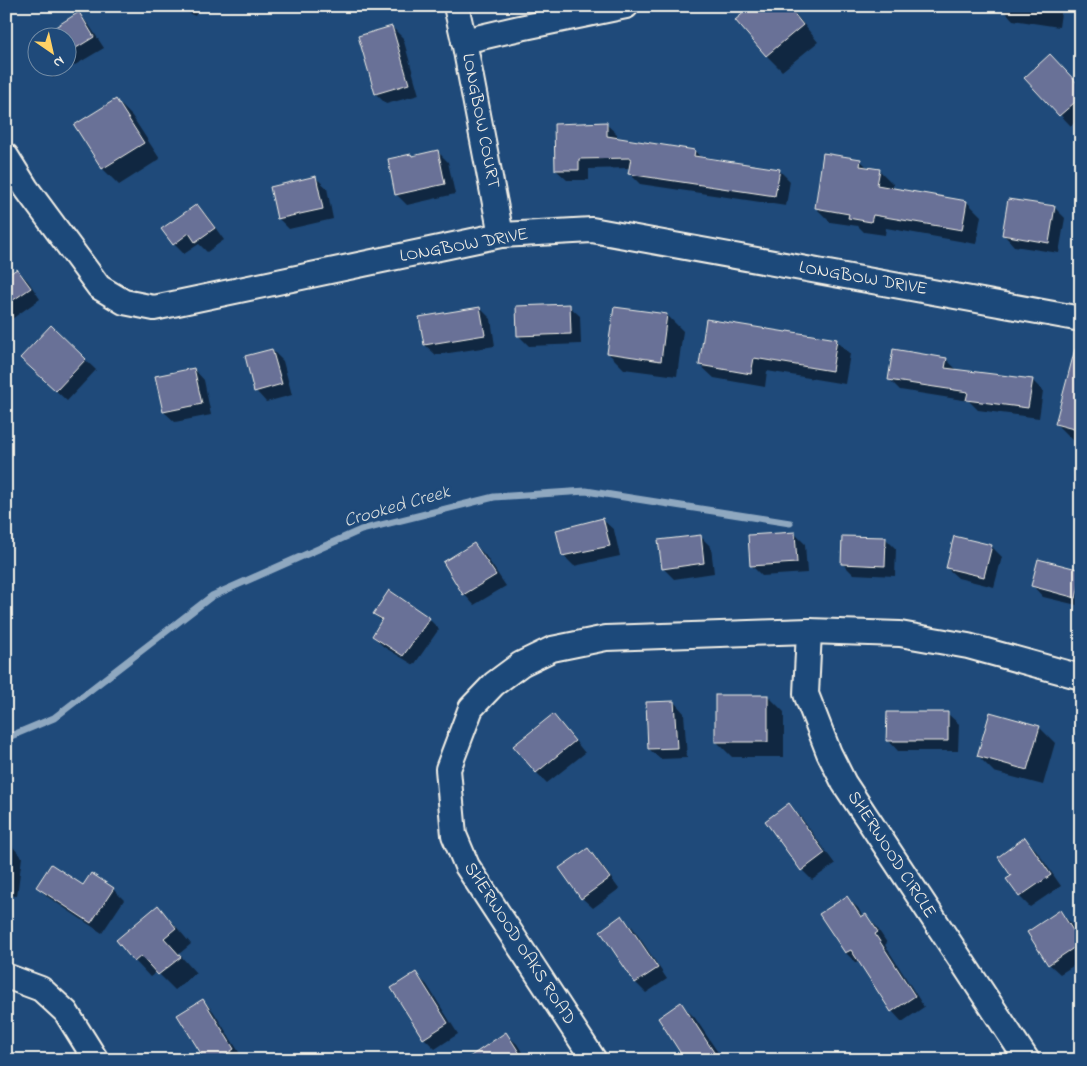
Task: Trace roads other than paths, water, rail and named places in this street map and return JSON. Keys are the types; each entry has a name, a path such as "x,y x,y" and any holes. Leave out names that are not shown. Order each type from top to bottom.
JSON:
{"street":[{"name":"LONGBOW COURT","path":"456,6 501,235"},
{"path":"464,40 626,6"},
{"name":"LONGBOW DRIVE","path":"6,156 26,188 99,287 124,302 154,308 501,235 592,230 1081,318"},
{"name":"SHERWOOD OAKS ROAD","path":"594,1060 467,866 454,835 448,768 471,708 494,684 522,664 552,649 606,638 809,631 900,634 968,646 1081,677"},
{"name":"SHERWOOD CIRCLE","path":"809,631 806,694 829,753 844,783 1027,1060"},
{"path":"6,976 41,989 66,1012 96,1060"}],"waterway":[{"name":"Crooked Creek","path":"6,738 54,718 212,596 361,530 494,497 586,491 790,523"}]}
